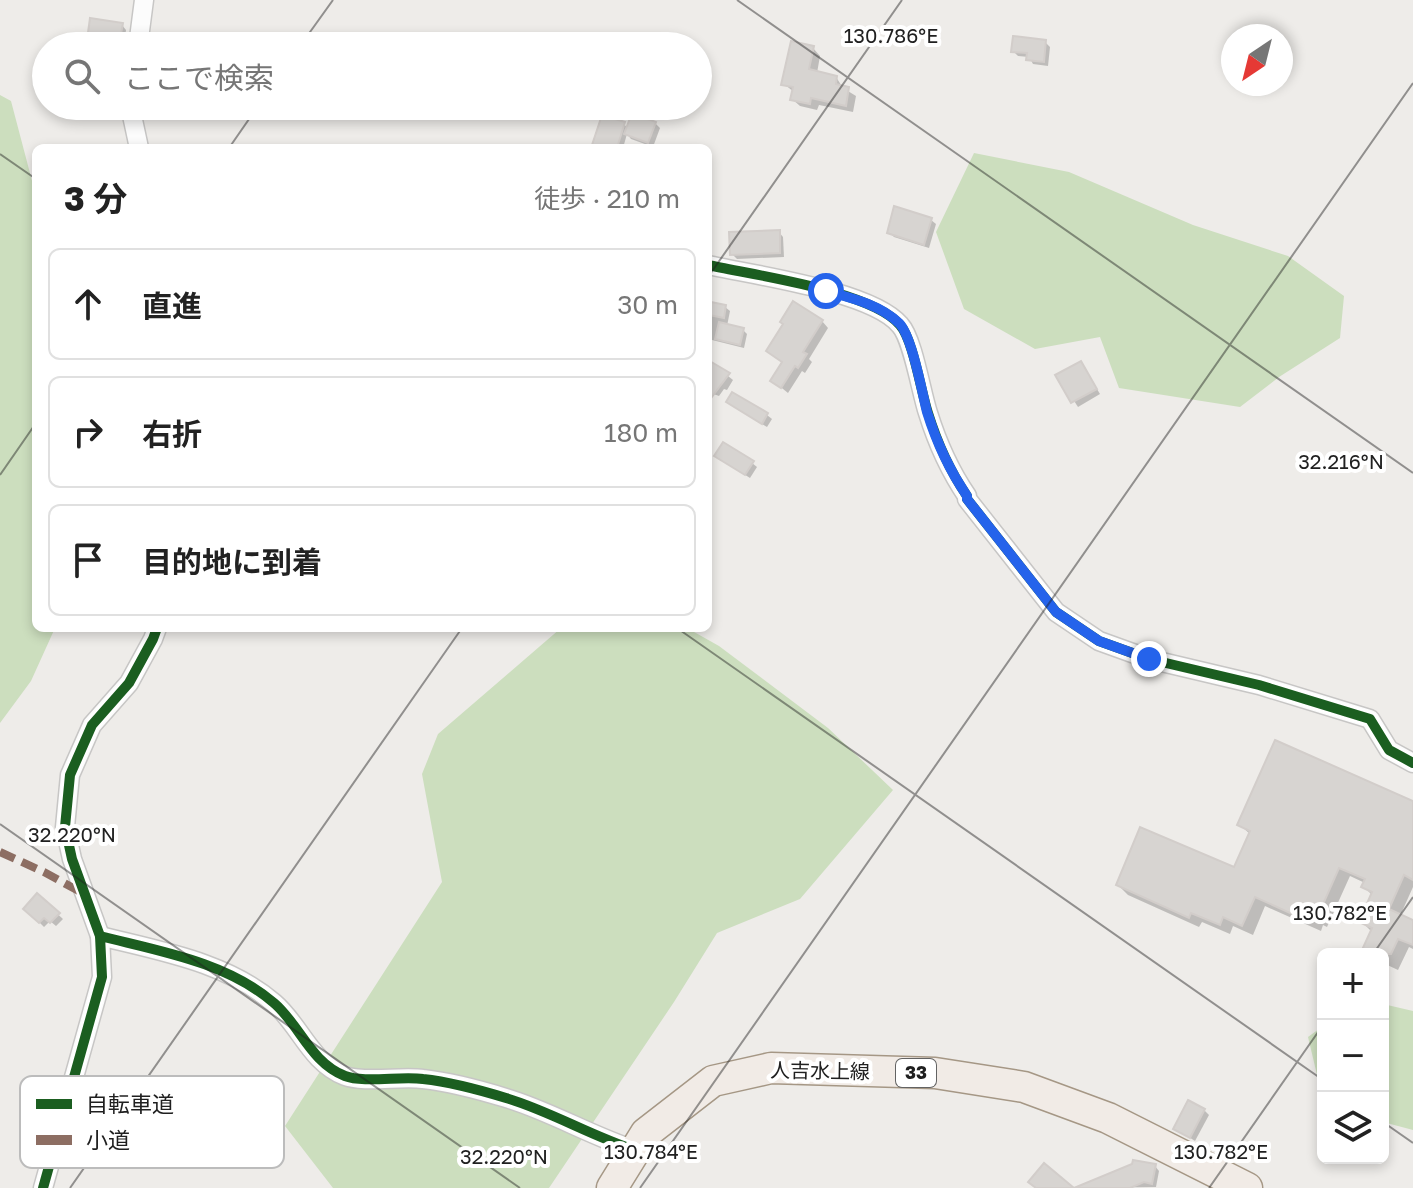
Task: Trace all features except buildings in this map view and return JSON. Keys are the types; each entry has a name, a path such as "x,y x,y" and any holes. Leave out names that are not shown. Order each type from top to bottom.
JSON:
{"main road":[{"name":"人吉水上線","path":"612,1188 646,1133 713,1081 771,1068 935,1073 1024,1087 1108,1118 1247,1188"}],"street":[{"path":"140,32 144,0"},
{"path":"133,120 138,144"},
{"path":"712,266 826,291 872,305 900,324 929,416 954,477 985,523 1056,612 1099,641 1149,659 1259,685 1370,719 1389,750 1413,763"},
{"path":"74,1076 102,977 100,936 72,859 65,827 70,775 92,725 129,683 156,632"},
{"path":"100,936 171,954 230,974 253,987 277,1005 323,1064 347,1077 423,1079 508,1098 635,1150"},
{"path":"43,1188 49,1168"}],"green space":[{"path":"0,95 11,101 32,181 32,632 53,632 31,681 0,723"},
{"path":"974,153 1069,172 1193,225 1288,256 1344,296 1340,338 1279,377 1240,407 1119,388 1100,337 1035,349 964,309 936,232"},
{"path":"556,632 694,632 719,646 828,728 893,790 800,899 717,933 549,1188 333,1188 285,1126 442,882 422,774 438,734"},
{"path":"1389,1005 1413,1011 1413,1130 1389,1124"},
{"path":"1317,1030 1317,1075 1308,1037"}],"marked path":[{"path":"0,852 86,895"}],"cycle path":[{"path":"712,266 839,294 886,313 900,325 913,353 936,435 967,499 1056,612 1099,641 1149,659 1259,685 1370,719 1389,750 1413,763"},
{"path":"100,936 72,859 65,827 70,775 92,725 129,683 156,632"},
{"path":"74,1076 102,977 100,936 169,953 235,977 274,1003 314,1053 345,1076 423,1079 475,1089 522,1103 635,1150"},
{"path":"43,1188 49,1168"}],"route":[{"path":"826,291 872,305 900,324 929,416 954,477 1012,559 1056,612 1099,641 1149,659"}]}
